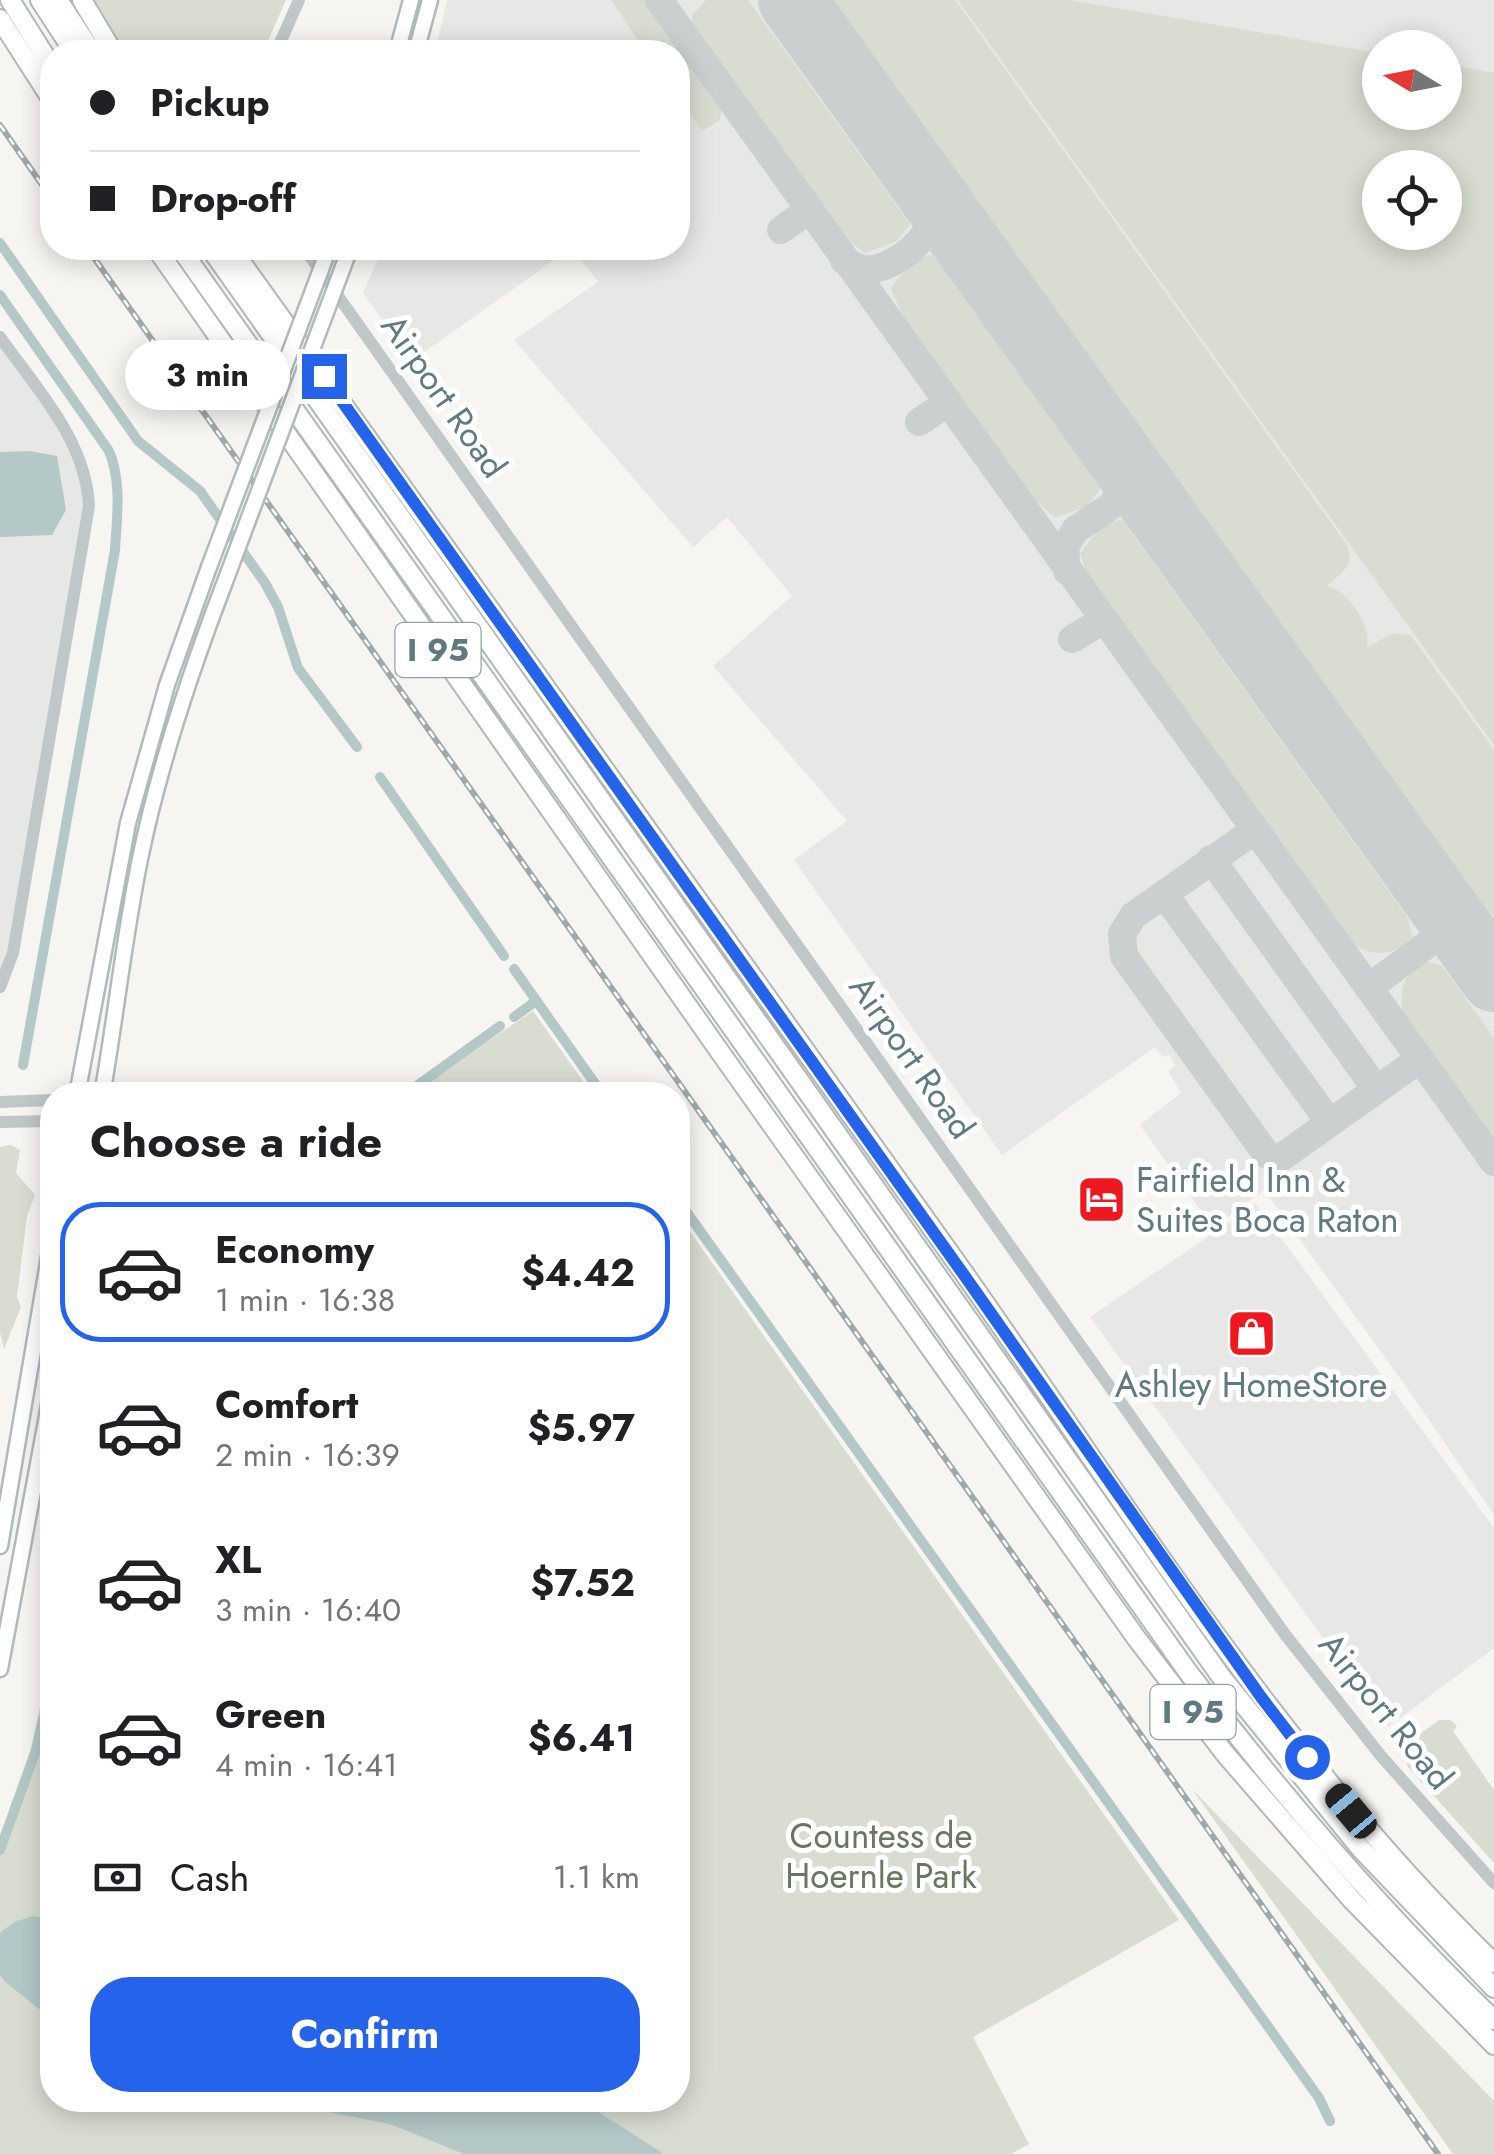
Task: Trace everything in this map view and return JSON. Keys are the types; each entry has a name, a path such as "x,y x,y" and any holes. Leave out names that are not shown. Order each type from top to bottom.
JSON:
{"highway":[{"path":"10,0 40,48"},
{"path":"40,0 66,40"},
{"path":"58,0 84,40"},
{"path":"82,0 106,40"},
{"path":"0,20 40,82"},
{"name":"I 95","path":"164,260 1127,1625 1216,1743 1352,1900 1494,2045"},
{"path":"189,260 1179,1658 1254,1759 1364,1887 1494,2020"},
{"path":"218,260 1244,1708 1361,1849 1494,1988"},
{"name":"I 95","path":"241,260 1261,1697 1351,1811 1494,1962"},
{"path":"658,922 720,1052"},
{"path":"827,1122 945,1248"}],"main road":[{"path":"400,40 411,0"},
{"path":"419,40 430,0"},
{"path":"79,1082 136,789 167,685 324,260"},
{"path":"104,1082 126,932 147,826 186,686 346,260"},
{"path":"0,1546 40,1310"},
{"path":"0,1668 40,1451"}],"street":[{"path":"281,40 299,0"},
{"name":"Airport Road","path":"312,260 1284,1634 1381,1756 1494,1884"},
{"path":"0,337 70,436 85,474 89,506 13,953 0,987"},
{"path":"0,1102 40,1100"},
{"path":"0,1122 40,1120"}],"shaded area":[{"path":"447,0 1494,0 1494,1515 1264,1190 1213,1228 1140,1125 1181,1093 1168,1071 1175,1066 1169,1055 1163,1057 1155,1047 1002,1155 794,860 847,821 713,666 792,596 727,517 693,547 514,340 598,282 581,260 690,260 690,40 438,40"},
{"path":"378,260 554,260 412,361 363,293"},
{"path":"0,337 69,436 87,484 13,953 0,987"},
{"path":"29,451 57,456 66,510 52,535 0,537 0,452"},
{"path":"1256,1204 1494,1528 1494,1648 1388,1727 1090,1317"},
{"path":"40,1917 40,2010 0,1975 0,1933 14,1922"},
{"path":"328,2112 599,2112 664,2154 464,2154 390,2124"}],"green space":[{"path":"92,0 286,0 268,40 116,40"},
{"path":"611,0 646,0 674,40 638,40"},
{"path":"706,0 748,0 910,224 897,241 865,253 838,232 691,31 692,15"},
{"path":"832,0 955,0 1347,545 1348,564 1326,586 1342,594 1357,610 1366,630 1367,648 1393,633 1411,636 1494,750 1494,924"},
{"path":"958,0 1069,0 1362,50 1362,130 1462,130 1462,67 1494,73 1494,745"},
{"path":"690,62 722,107 720,120 702,131 690,114"},
{"path":"932,254 1101,488 1087,507 1055,517 1033,498 961,412 919,346 891,288 911,260"},
{"path":"1122,519 1408,918 1412,937 1405,944 1381,953 1348,941 1248,809 1093,588 1080,554 1102,525"},
{"path":"1424,961 1442,966 1494,1038 1494,1150 1405,1020 1403,986"},
{"path":"533,1011 584,1082 426,1082"},
{"path":"11,1145 20,1150 16,1173 35,1195 27,1216 17,1297 21,1307 4,1349 0,1332 0,1147"},
{"name":"Countess de Hoernle Park","path":"690,1232 1179,1920 973,2037 1029,2144 1011,2154 0,2154 0,1841 25,1776 40,1707 40,2112 690,2112"},
{"path":"1439,1720 1450,1720 1457,1726 1453,1731 1494,1790 1494,1863 1402,1761 1409,1742"},
{"path":"1192,1789 1494,2101 1494,2154 1453,2154"}],"waterway":[{"path":"0,243 138,441 200,491 265,583 278,607 298,668 357,747"},
{"path":"0,295 109,451 118,500 115,550 23,1065"},
{"path":"380,777 504,956"},
{"path":"514,969 594,1082"},
{"path":"514,1017 536,1001"},
{"path":"422,1082 500,1026"},
{"path":"690,1217 1319,2098 1330,2121"},
{"path":"0,1850 40,1733"}],"taxiway":[{"path":"659,0 688,40"},
{"path":"690,43 1494,1162"},
{"path":"844,260 858,268 873,269 907,253 932,221 932,197"},
{"path":"781,230 810,209"},
{"path":"922,239 943,232 963,240"},
{"path":"919,422 947,403"},
{"path":"1114,501 1124,484 1123,462"},
{"path":"1067,571 1065,547 1075,530 1123,498 1141,499 1155,507"},
{"path":"1072,639 1102,621"},
{"path":"1255,830 1133,916 1122,934 1124,956 1267,1155 1279,1159 1420,1059"},
{"path":"1211,859 1376,1089"},
{"path":"1164,894 1330,1123"},
{"path":"1368,988 1455,924"}],"runway":[{"path":"792,0 1494,978"}],"railway":[{"path":"0,125 40,182"},
{"path":"96,260 678,1082"},
{"path":"690,1099 1438,2154"}],"place":[{"name":"Fairfield Inn & Suites Boca Raton","path":"1101,1200"},
{"name":"Ashley HomeStore","path":"1251,1333"}],"route":[{"path":"324,376 1307,1757"}]}
